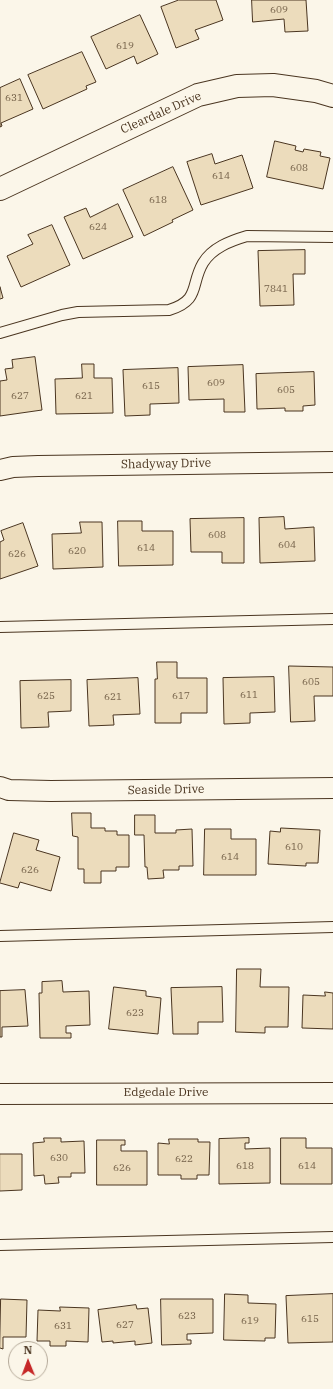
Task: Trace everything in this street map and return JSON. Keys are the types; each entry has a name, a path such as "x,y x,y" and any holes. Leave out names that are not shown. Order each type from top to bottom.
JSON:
{"street":[{"name":"Cleardale Drive","path":"0,189 198,95 237,86 273,85 316,91 333,96"},
{"name":"Shadyway Drive","path":"0,470 13,467 38,466 333,462"},
{"name":"Seaside Drive","path":"0,787 9,790 51,791 333,788"},
{"name":"Edgedale Drive","path":"0,1094 333,1093"}],"lane":[{"path":"0,333 62,314 78,312 169,310 180,306 189,298 195,288 203,263 217,248 235,239 247,236 333,237"},
{"path":"0,627 333,619"},
{"path":"0,936 333,927"},
{"path":"0,1245 333,1238"}],"building":[{"path":"179,0 216,0 223,20 195,30 199,39 176,48 161,7"},
{"path":"252,0 306,0 308,31 285,32 284,19 253,22"},
{"path":"140,15 158,54 137,64 134,56 106,69 91,37"},
{"path":"82,52 96,82 86,86 87,89 43,109 28,75"},
{"path":"20,79 33,109 1,123 2,126 0,127 0,88"},
{"path":"275,141 296,146 295,150 303,152 304,149 321,152 320,156 330,158 323,189 267,177"},
{"path":"212,154 215,164 242,155 253,188 201,205 187,162"},
{"path":"173,167 193,210 172,220 173,222 144,236 123,190"},
{"path":"118,204 133,237 83,259 64,217 86,208 90,217"},
{"path":"52,225 70,265 21,287 7,256 33,244 28,235"},
{"path":"305,250 305,274 293,274 294,305 260,306 258,251"},
{"path":"0,287 3,298 0,299"},
{"path":"35,357 42,410 0,416 0,381 7,380 5,369 13,368 12,360"},
{"path":"82,364 94,364 94,378 112,378 113,413 56,414 55,379 82,378"},
{"path":"243,365 245,412 224,412 224,399 189,400 188,367"},
{"path":"178,368 179,403 150,404 150,415 125,416 123,370"},
{"path":"314,372 315,405 303,406 303,411 285,411 285,408 257,409 256,374"},
{"path":"284,517 285,529 314,527 315,561 260,563 259,518"},
{"path":"244,518 244,563 222,563 222,552 191,552 190,519"},
{"path":"118,521 142,521 142,531 173,531 173,565 119,566"},
{"path":"80,522 102,522 103,567 53,569 52,534 81,533"},
{"path":"23,523 38,566 0,579 0,542 4,540 1,531"},
{"path":"157,662 177,662 177,678 207,678 207,713 181,713 181,723 155,723 155,679 157,679"},
{"path":"289,666 333,667 333,696 314,696 315,721 291,722"},
{"path":"274,677 275,712 250,713 250,723 224,724 223,678"},
{"path":"138,678 140,714 113,715 114,725 89,726 87,680"},
{"path":"71,680 71,711 48,712 49,727 21,728 20,681"},
{"path":"72,813 91,813 91,828 105,828 105,831 117,831 117,835 129,835 129,867 116,867 116,871 101,871 101,883 84,883 84,869 78,869 78,837 73,836"},
{"path":"135,815 155,815 155,833 176,833 176,830 192,829 193,866 179,866 179,870 163,870 164,878 148,879 147,867 145,867 144,835 135,835"},
{"path":"281,828 320,830 318,863 306,863 306,866 268,864 270,831 280,832"},
{"path":"205,829 231,829 231,839 256,839 256,875 204,875"},
{"path":"14,833 39,840 36,850 60,857 51,891 20,882 18,888 0,883"},
{"path":"237,969 261,969 260,987 289,987 288,1027 265,1027 265,1033 236,1032"},
{"path":"62,981 63,992 89,991 90,1025 66,1026 66,1033 71,1033 71,1038 40,1038 39,993 42,993 42,982"},
{"path":"114,987 146,991 146,996 161,998 158,1034 109,1029"},
{"path":"222,987 223,1022 198,1022 198,1034 173,1034 171,988"},
{"path":"25,990 28,1026 2,1027 2,1037 0,1037 0,991"},
{"path":"325,992 333,993 333,1029 302,1028 303,995 325,996"},
{"path":"44,1138 61,1138 61,1142 84,1141 85,1173 71,1173 71,1177 58,1177 59,1183 45,1184 44,1175 34,1176 33,1143 44,1142"},
{"path":"249,1138 249,1143 245,1143 245,1149 270,1148 270,1183 219,1184 219,1139"},
{"path":"281,1138 306,1138 306,1148 332,1148 332,1184 281,1184"},
{"path":"169,1139 198,1139 198,1142 210,1142 209,1175 197,1175 197,1179 181,1179 181,1175 158,1175 158,1143 169,1144"},
{"path":"97,1140 125,1140 125,1145 121,1145 121,1151 147,1151 147,1185 97,1185"},
{"path":"0,1154 22,1154 22,1190 0,1191"},
{"path":"225,1294 248,1295 248,1303 276,1304 275,1338 265,1338 265,1341 224,1340"},
{"path":"333,1294 333,1342 288,1343 286,1296"},
{"path":"1,1299 27,1300 26,1337 3,1337 3,1349 0,1348"},
{"path":"161,1299 213,1299 213,1333 187,1334 187,1340 191,1340 191,1344 162,1345"},
{"path":"136,1305 137,1309 148,1308 152,1343 135,1345 135,1341 113,1343 113,1341 102,1342 98,1310"},
{"path":"60,1307 89,1308 88,1342 66,1341 66,1346 50,1346 50,1341 37,1341 38,1310 60,1311"}]}
